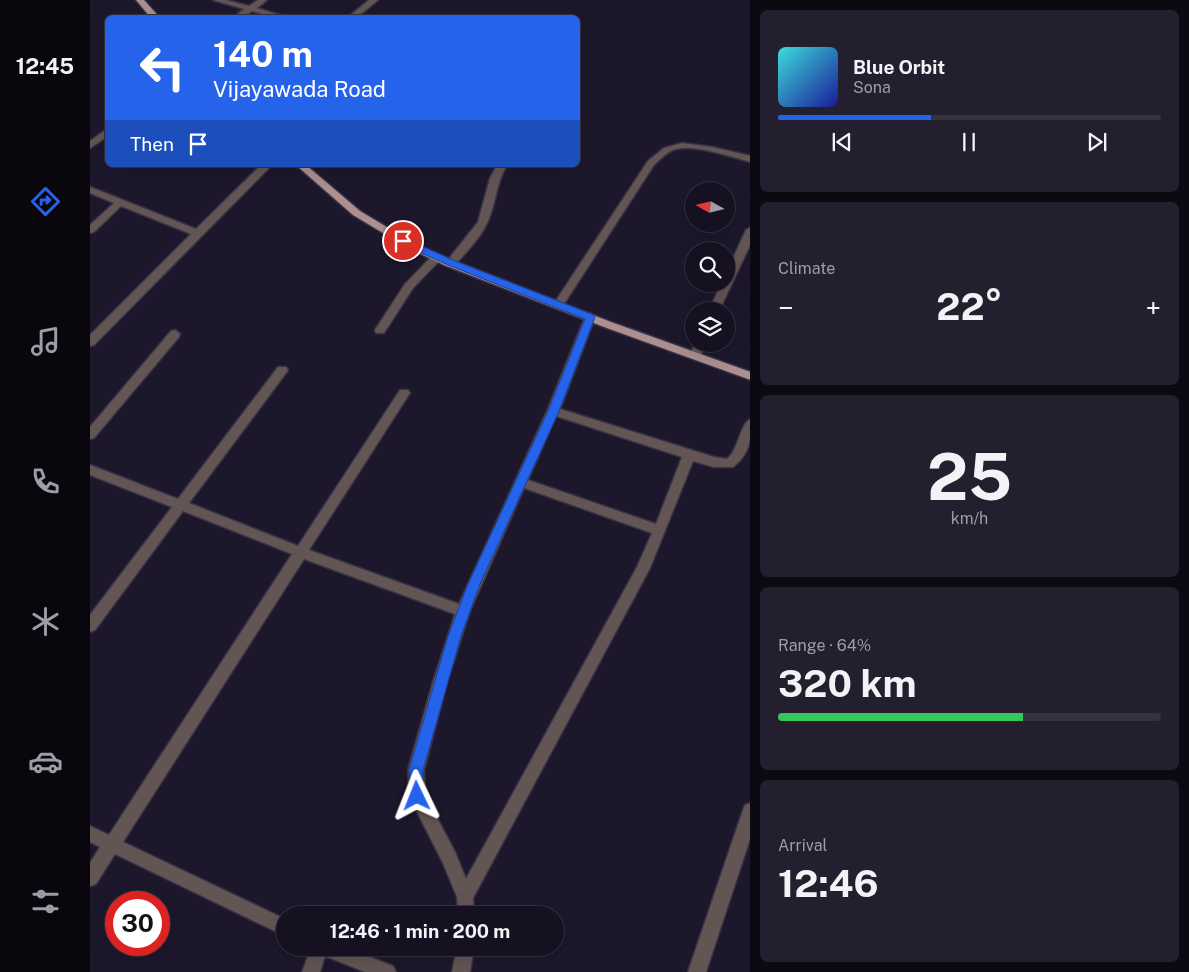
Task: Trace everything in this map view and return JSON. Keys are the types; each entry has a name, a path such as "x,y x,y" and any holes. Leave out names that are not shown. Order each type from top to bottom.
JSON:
{"main road":[{"path":"140,0 153,15"},
{"path":"303,167 334,197 377,228 437,258 750,376"}],"street":[{"path":"217,0 275,15"},
{"path":"241,15 262,0"},
{"path":"355,15 374,0"},
{"path":"90,145 105,133"},
{"path":"558,305 651,163 662,153 672,147 686,146 750,159"},
{"path":"90,342 264,167"},
{"path":"451,263 482,222 493,182 501,167"},
{"path":"90,190 198,233"},
{"path":"90,230 120,202"},
{"path":"718,302 750,230"},
{"path":"380,330 409,286 437,258"},
{"path":"466,906 466,897 449,858 417,796 416,770 440,682 463,611 520,482 554,411 590,317"},
{"path":"90,435 175,334"},
{"path":"694,356 696,352"},
{"path":"90,626 282,370"},
{"path":"90,878 404,394"},
{"path":"554,411 689,455 729,464 738,457 750,423"},
{"path":"466,897 643,568 689,455"},
{"path":"90,470 463,611"},
{"path":"520,482 660,530"},
{"path":"697,972 750,810"},
{"path":"90,834 276,924"},
{"path":"311,972 317,956"},
{"path":"346,956 387,972"},
{"path":"460,972 464,956"}],"route":[{"path":"403,241 451,263 590,317 554,411 474,584 454,636 416,770 417,796"}]}
